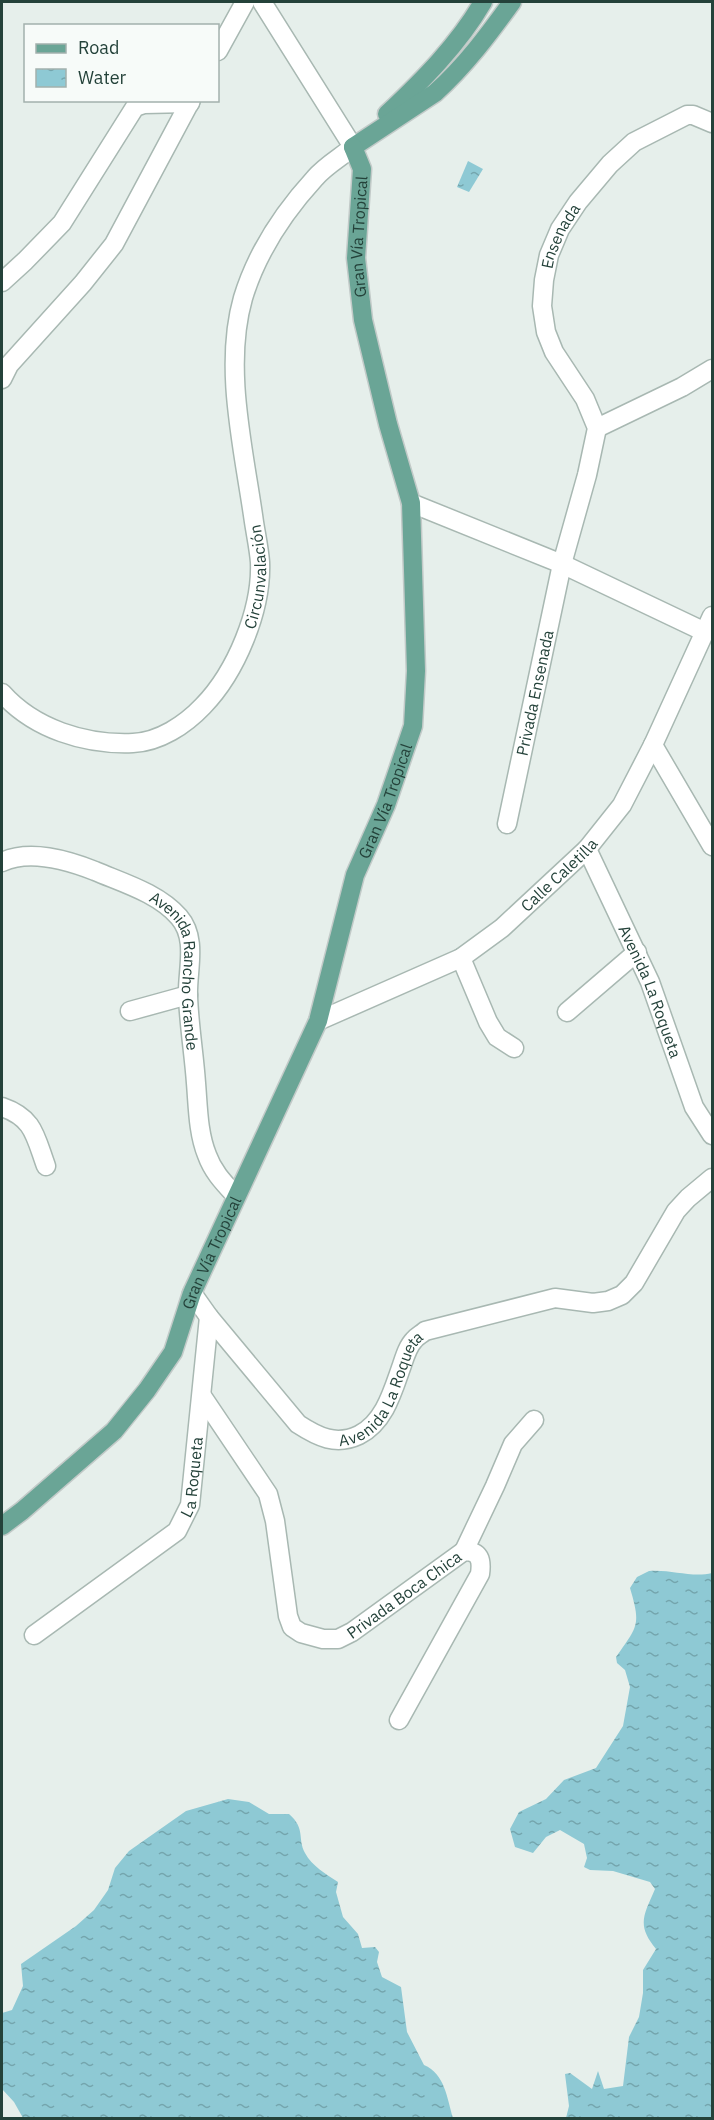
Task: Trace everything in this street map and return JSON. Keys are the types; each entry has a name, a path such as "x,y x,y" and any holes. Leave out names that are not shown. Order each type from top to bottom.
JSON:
{"main road":[{"path":"353,147 433,70 473,20 483,2"},
{"path":"353,147 435,93 446,83 486,38 512,2"},
{"name":"Gran Vía Tropical","path":"2,1526 114,1431 147,1390 173,1352 192,1293 318,1021 355,875 386,805 412,726 416,671 411,503 388,424 363,321 356,258 362,169 353,147"}],"street":[{"path":"219,49 244,2"},
{"name":"Gran Vía Tropical","path":"262,2 353,147"},
{"path":"2,282 62,223 135,107 144,104 190,102"},
{"path":"2,379 9,365 83,283 114,244 190,102"},
{"name":"Ensenada","path":"597,428 585,399 554,352 546,332 542,306 549,255 560,229 578,202 610,164 634,142 687,114 712,123"},
{"name":"Circunvalación","path":"2,693 12,704 34,720 83,739 110,744 138,743 166,735 191,718 212,697 246,638 256,600 260,563 234,381 235,338 243,298 257,260 273,230 315,177 353,147"},
{"path":"562,564 597,428 682,387 712,369"},
{"name":"Calle Caletilla","path":"318,1021 461,958 502,928 587,849 622,805 653,745 709,624 411,503"},
{"name":"Privada Ensenada","path":"507,824 562,564"},
{"path":"653,745 712,846"},
{"name":"Avenida La Roqueta","path":"587,849 650,982 694,1107 712,1135"},
{"name":"Avenida Rancho Grande","path":"2,862 39,857 70,861 137,889 167,906 179,918 187,930 190,946 188,995 201,1132 207,1155 217,1175 236,1196"},
{"path":"567,1012 637,952"},
{"path":"461,958 488,1022 497,1037 514,1048"},
{"path":"130,1011 188,995"},
{"path":"2,1107 15,1111 30,1124 46,1166"},
{"name":"Avenida La Roqueta","path":"192,1293 209,1317 298,1424 316,1436 335,1441 350,1439 367,1431 380,1417 391,1396 407,1350 425,1331 555,1298 593,1303 608,1301 622,1294 634,1282 676,1211 712,1178"},
{"name":"La Roqueta","path":"34,1635 177,1532 190,1505 209,1317"},
{"name":"Privada Boca Chica","path":"201,1396 268,1494 288,1616 292,1627 301,1633 323,1639 338,1639 352,1632 464,1551 473,1551 478,1555 481,1563 480,1574 399,1720"},
{"path":"464,1551 513,1444 534,1420"}],"water":[{"path":"468,161 483,169 469,192 457,187"},
{"path":"649,1571 697,1575 712,1573 712,2118 566,2118 569,2106 565,2074 570,2073 592,2089 598,2071 604,2089 623,2086 629,2037 639,2017 643,1993 643,1970 656,1949 644,1926 645,1913 655,1889 650,1882 613,1871 590,1870 584,1867 587,1858 584,1844 560,1830 546,1837 533,1853 515,1847 510,1829 519,1812 546,1799 564,1780 596,1768 623,1726 630,1687 625,1670 617,1663 616,1657 635,1625 636,1610 630,1588 637,1577"},
{"path":"228,1799 249,1802 269,1814 289,1814 298,1824 303,1848 308,1858 338,1882 336,1892 343,1917 358,1934 362,1948 375,1947 379,1952 377,1962 382,1977 401,1987 407,2032 424,2065 437,2074 441,2080 453,2118 23,2118 14,2102 2,2089 2,2013 12,2010 23,1986 21,1964 76,1926 94,1910 108,1890 115,1868 129,1851 186,1811"}]}
